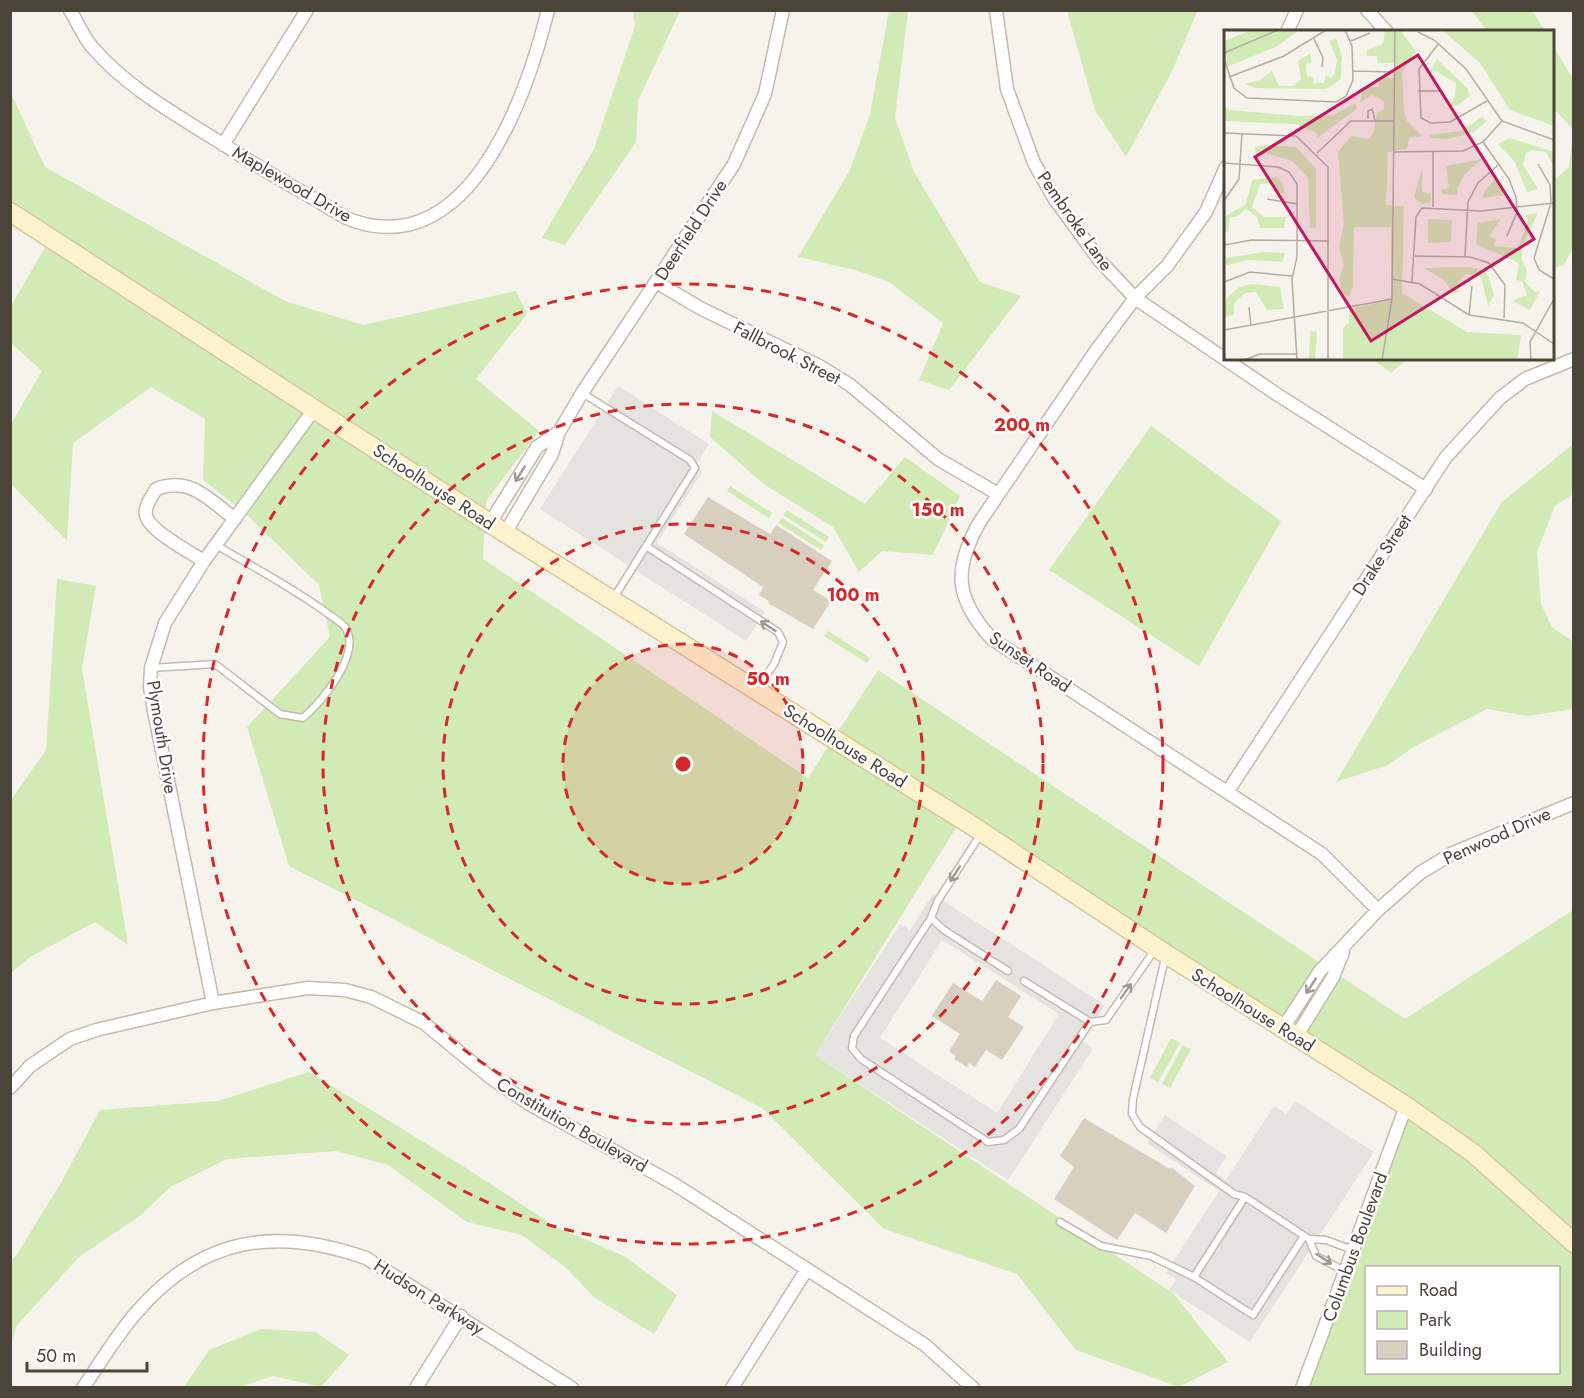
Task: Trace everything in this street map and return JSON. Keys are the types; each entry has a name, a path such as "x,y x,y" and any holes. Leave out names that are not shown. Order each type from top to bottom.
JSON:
{"street":[{"name":"Maplewood Drive","path":"70,10 93,49 134,85 223,145 353,221 401,225 425,219 449,204 469,185 495,151 535,62 548,10"},
{"path":"223,145 307,10"},
{"name":"Deerfield Drive","path":"497,528 552,454 559,432 582,393 658,282 734,164 752,129 765,94 783,10"},
{"name":"Pembroke Lane","path":"996,10 1007,89 1034,163 1054,198 1093,252 1135,298 1224,358"},
{"path":"1288,30 1297,10"},
{"path":"1367,10 1385,30"},
{"name":"Sunset Road","path":"1224,172 1206,212 1167,266 1135,298 1095,352 964,549 960,569 963,592 979,626 992,639 1322,854 1378,910"},
{"name":"Schoolhouse Road","path":"11,213 497,528 982,832 1161,951 1406,1106 1473,1153 1574,1243"},
{"name":"Fallbrook Street","path":"658,282 700,308 821,367 850,386 938,459 998,495"},
{"name":"Drake Street","path":"1228,791 1446,457 1500,398 1525,379 1574,359"},
{"name":"Pembroke Lane","path":"1226,360 1426,489"},
{"name":"Plymouth Drive","path":"213,1004 154,711 150,687 151,668 165,623 204,561 315,408"},
{"name":"Deerfield Drive","path":"497,528 537,447 559,432"},
{"path":"204,561 151,525 146,515 148,502 156,489 181,484 192,488 235,519"},
{"name":"Penwood Drive","path":"1289,1032 1320,970 1344,948 1378,910 1420,873 1453,853 1574,803"},
{"name":"Constitution Boulevard","path":"10,1088 30,1066 70,1040 96,1030 213,1004 308,988 345,990 399,1009 424,1023 491,1078 531,1105 675,1184 925,1345 973,1388"},
{"name":"Columbus Boulevard","path":"1302,1388 1406,1106"},
{"name":"Hudson Parkway","path":"82,1388 135,1314 181,1270 200,1258 250,1243 330,1245 388,1269 572,1388"},
{"path":"732,1388 807,1269"},
{"path":"416,1388 461,1316"}],"lane":[{"path":"582,393 690,460 695,468 613,600"},
{"path":"151,668 215,664 280,714 303,718 322,701 344,664 349,641 345,627 307,598 216,545"},
{"path":"646,546 778,632 783,642 774,664 755,691"},
{"path":"982,832 937,902 931,918 854,1036 852,1048 861,1059 988,1142 1004,1140 1019,1129 1090,1022"},
{"path":"931,918 944,930 1008,971"},
{"path":"1024,981 1090,1022 1106,1020 1161,951"},
{"path":"1161,951 1133,1099 1132,1114 1140,1127 1234,1194 1245,1197 1307,1237 1326,1240 1354,1251"},
{"path":"1194,1277 1245,1197"},
{"path":"1060,1222 1101,1246 1151,1256 1194,1277 1253,1315 1307,1237"},
{"path":"1307,1237 1316,1256 1346,1272"}],"green space":[{"path":"633,11 680,11 638,101 636,142 565,245 542,238 594,149 635,26"},
{"path":"889,11 908,11 895,118 914,172 980,282 1021,296 949,390 919,380 943,323 889,282 855,270 798,257 850,170 870,114"},
{"path":"1067,11 1197,12 1173,69 1126,157 1095,110"},
{"path":"1472,11 1532,11 1544,30 1486,30"},
{"path":"1554,47 1573,79 1573,129 1554,109"},
{"path":"10,91 45,167 285,301 363,325 516,291 527,314 476,379 539,431 486,501 483,559 808,778 878,670 1405,1019 1573,910 1573,1387 1310,1387 1407,1109 957,826 815,1055 1174,1294 1228,1362 1179,1387 1076,1350 1017,1274 884,1229 762,1108 289,866 247,727 330,637 319,585 245,513 203,480 205,419 151,387 73,443 67,541 11,484 11,424 42,371 11,343 11,306 50,239 11,213"},
{"path":"1573,135 1573,248 1564,265 1554,268 1554,180 1569,167"},
{"path":"1373,360 1406,360 1391,373"},
{"path":"712,411 865,504 905,457 960,496 933,555 882,551 859,572 833,527 765,485 710,437"},
{"path":"1151,426 1281,521 1199,666 1049,570"},
{"path":"1573,444 1573,494 1555,506 1537,552 1541,604 1552,627 1573,642 1573,709 1528,716 1487,709 1415,746 1388,765 1336,782 1501,503"},
{"path":"730,486 772,513 769,518 727,491"},
{"path":"787,510 829,537 826,542 783,515"},
{"path":"782,518 824,545 821,550 778,523"},
{"path":"57,579 96,586 82,669 128,945 95,922 30,957 11,973 11,800 46,750"},
{"path":"828,631 870,658 867,663 824,636"},
{"path":"1171,1038 1180,1043 1158,1082 1150,1078"},
{"path":"1183,1045 1191,1049 1170,1088 1162,1084"},
{"path":"309,1072 466,1168 556,1227 624,1256 677,1295 654,1334 595,1298 565,1267 522,1235 467,1222 388,1165 336,1151 227,1159 170,1187 141,1215 79,1257 17,1325 11,1344 11,1260 16,1256 62,1181 100,1110 218,1101"},
{"path":"261,1329 315,1332 349,1355 321,1387 273,1376 240,1387 184,1387 209,1350"}],"shaded area":[{"path":"618,386 709,444 697,464 702,472 657,543 765,612 746,641 540,509"},
{"path":"933,894 1105,1005 1082,1041 1093,1049 1008,1180 815,1055 900,924 910,930","holes":["942,940 1059,1014 997,1113 880,1038"]},
{"path":"1295,1101 1374,1152 1250,1342 1169,1290 1176,1280 1166,1273 1219,1191 1147,1143 1165,1115 1227,1156 1216,1173 1226,1180 1274,1106 1286,1114"}],"building":[{"path":"708,497 770,534 776,525 832,561 813,590 831,601 813,629 768,603 769,601 759,595 763,587 684,534"},
{"path":"996,980 1021,996 1008,1017 1024,1027 1002,1060 986,1050 975,1067 969,1063 967,1067 954,1059 956,1056 949,1051 960,1034 932,1016 953,983 982,1001"},
{"path":"1084,1118 1170,1169 1171,1167 1195,1186 1166,1233 1135,1213 1117,1240 1054,1199 1074,1167 1060,1156"}]}
